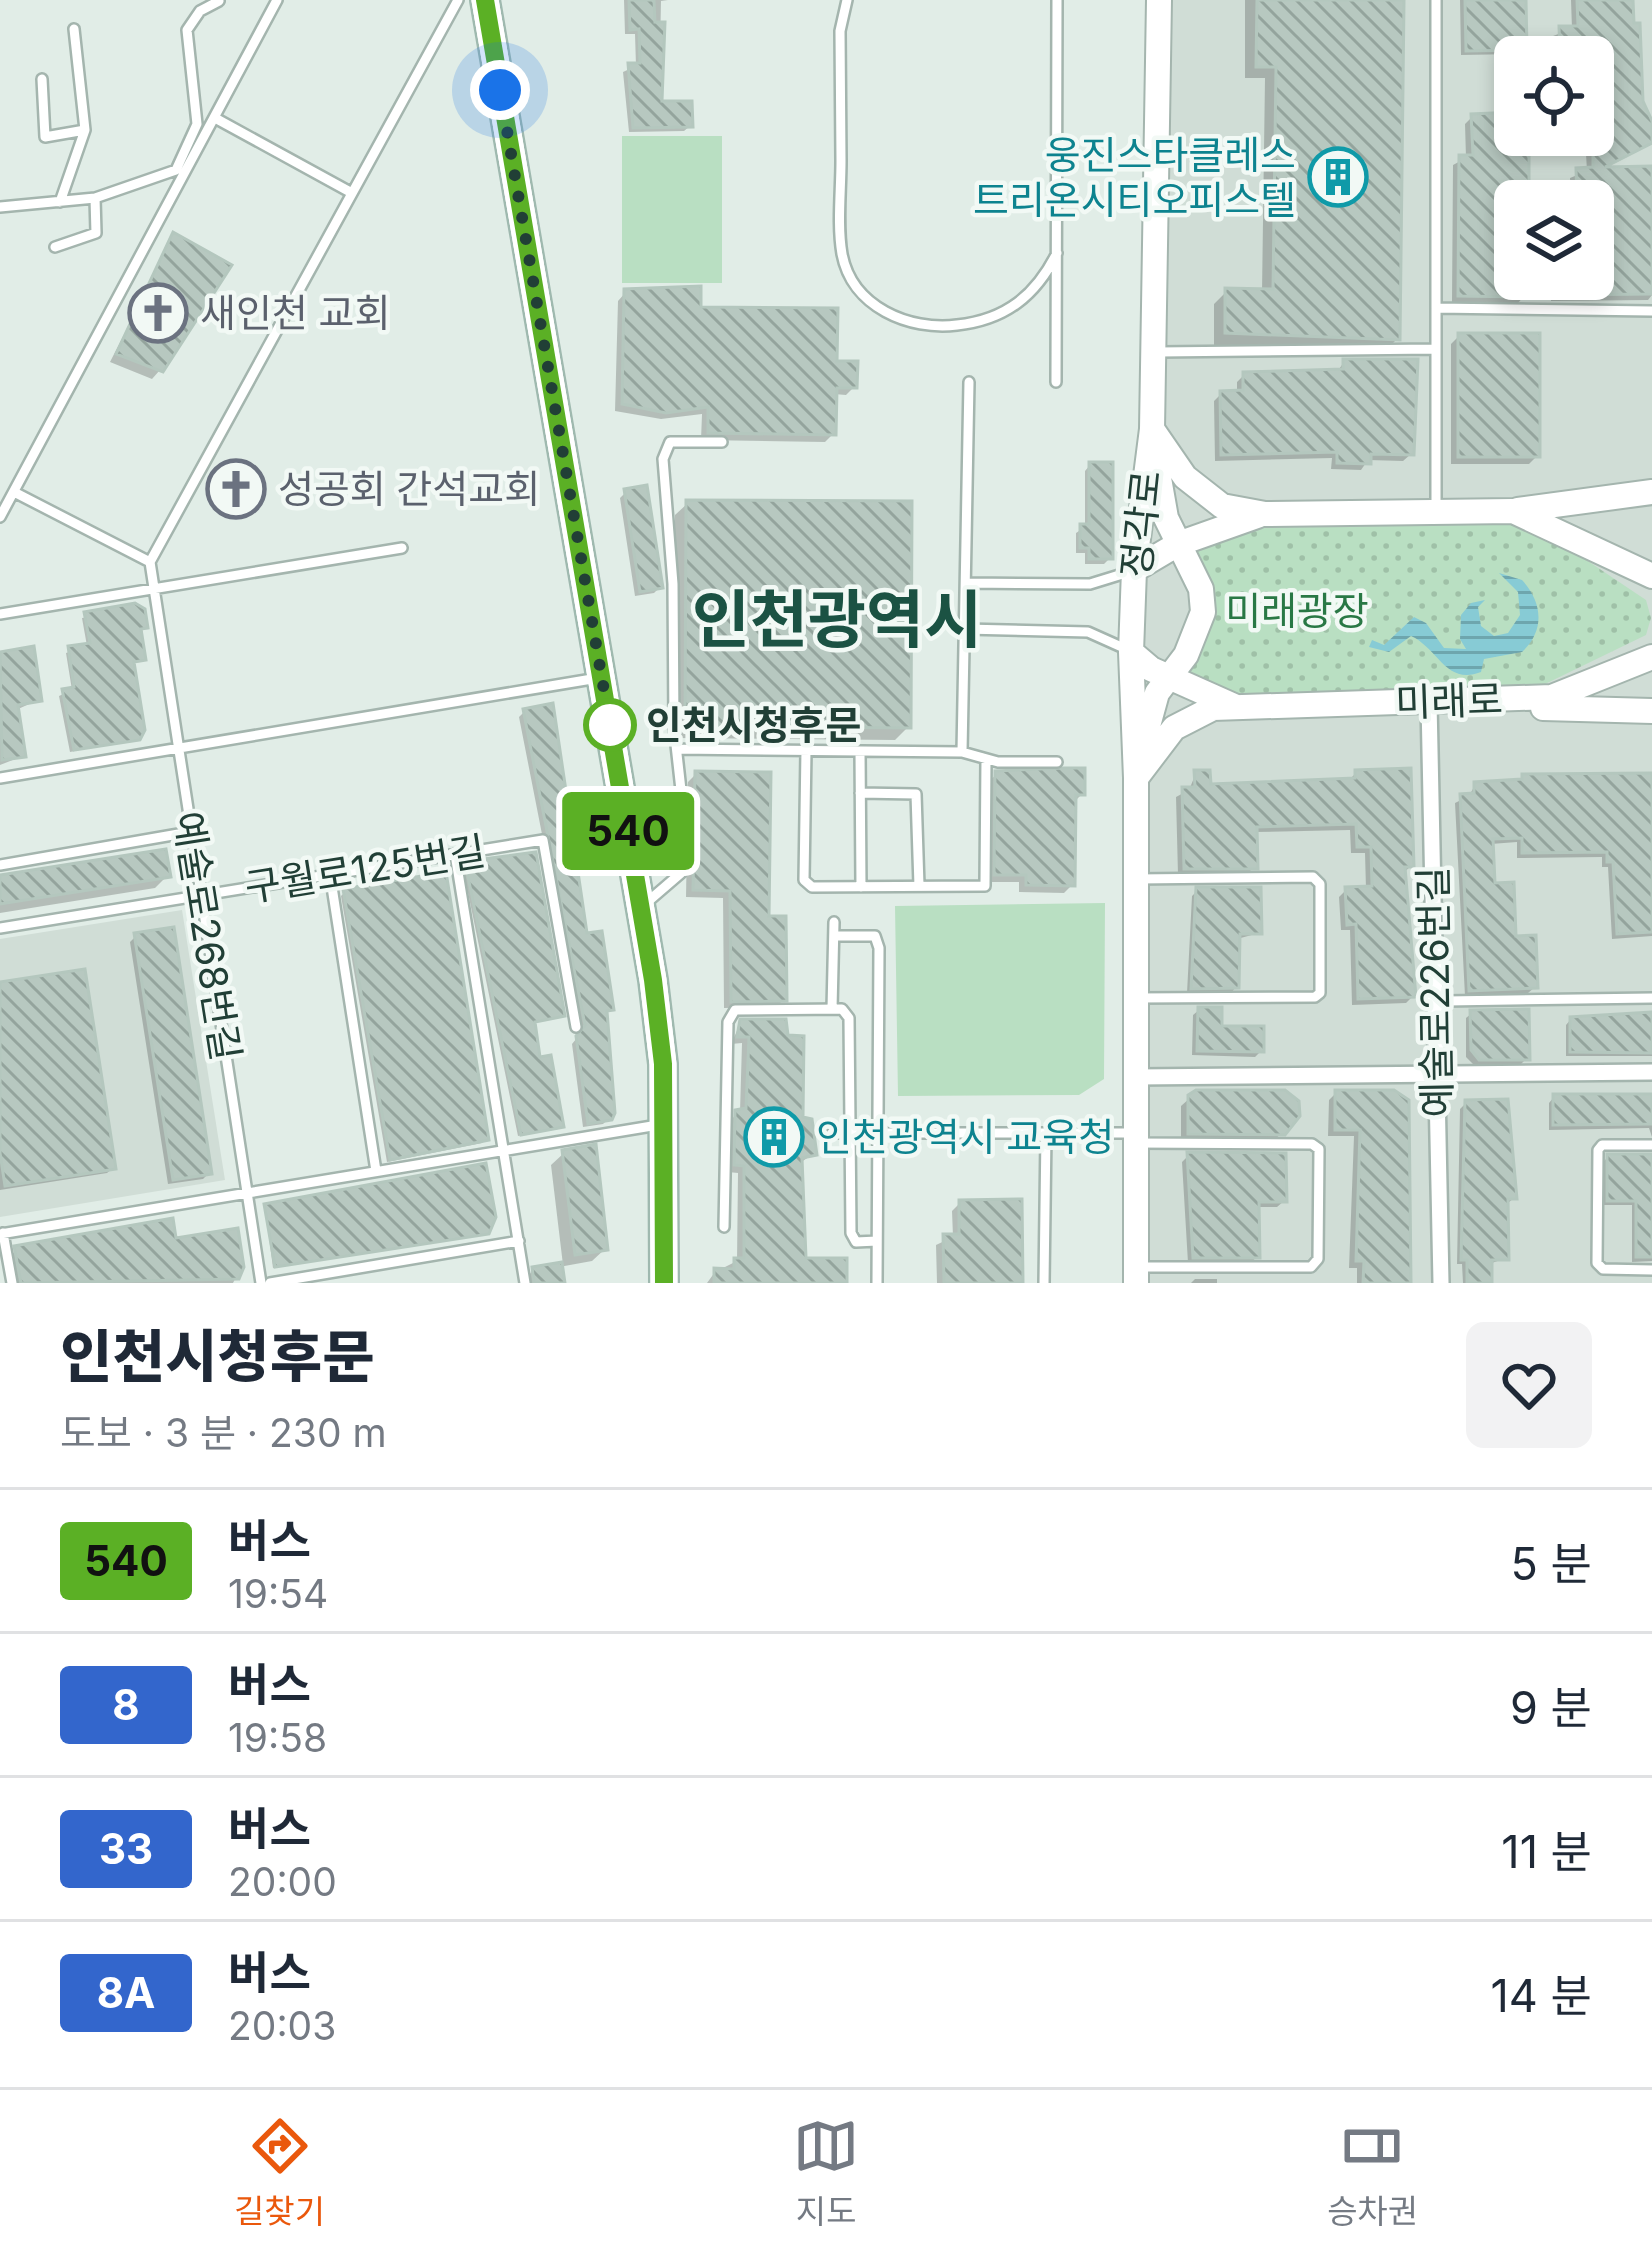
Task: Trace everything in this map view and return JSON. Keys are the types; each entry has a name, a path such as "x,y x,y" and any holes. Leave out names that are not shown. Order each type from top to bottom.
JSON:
{"main road":[{"path":"485,0 659,1022 665,1124 664,1283"}],"street":[{"path":"1159,0 1152,429 1185,477 1207,498 1265,514 1513,511 1652,492"},
{"name":"정각로","path":"1136,778 1147,724 1167,677 1186,656 1203,611 1201,589 1166,518 1152,429"},
{"name":"정각로","path":"1136,1275 1137,879 1131,652 1134,570 1152,429"},
{"path":"1513,511 1652,576"},
{"path":"1134,570 1178,544 1265,514"},
{"path":"1623,560 1652,597"},
{"path":"1615,672 1652,641"},
{"path":"1131,652 1167,677 1238,707"},
{"name":"미래로","path":"1238,707 1552,697 1652,657"},
{"path":"1512,700 1530,708 1652,711"},
{"name":"예술로226번길","path":"1429,702 1442,1283"},
{"path":"1136,778 1174,728 1191,716 1238,707"},
{"path":"1136,1077 1652,1072"}],"lane":[{"path":"0,517 277,0"},
{"path":"14,492 150,562 458,0"},
{"path":"847,0 840,31 842,253 857,287 892,316 919,325 982,321 1025,299 1057,253"},
{"path":"1056,382 1058,0"},
{"path":"1436,0 1436,513"},
{"path":"0,208 95,198 176,170 197,124 187,30 200,11 219,2"},
{"path":"60,202 85,130 74,29"},
{"path":"42,79 45,137 85,130"},
{"path":"215,118 352,193"},
{"path":"56,247 96,232 95,198"},
{"path":"1436,308 1652,311"},
{"path":"1153,352 1436,349"},
{"path":"962,752 969,382"},
{"path":"641,908 681,873 687,844 677,749 663,459 670,442 722,442"},
{"path":"0,614 402,548"},
{"name":"예술로268번길","path":"150,562 261,1283"},
{"path":"965,583 1090,584 1134,570"},
{"path":"964,629 1088,632 1131,652"},
{"path":"0,778 602,677"},
{"path":"677,749 962,752 986,759 1057,762"},
{"path":"806,750 804,880 812,887 985,886 986,759"},
{"path":"860,751 861,887"},
{"path":"860,793 916,794 919,886"},
{"path":"0,865 190,832"},
{"name":"구월로125번길","path":"0,928 543,840 577,1027"},
{"path":"455,854 525,1283"},
{"path":"330,874 376,1171"},
{"path":"1136,998 1316,998 1320,993 1320,884 1313,877 1137,879"},
{"path":"832,1009 834,922"},
{"path":"834,936 875,936 879,948 877,1283"},
{"path":"1445,1000 1652,998"},
{"path":"724,1227 728,1022 735,1010 842,1009 849,1018 851,1233 856,1242 877,1241"},
{"path":"12,1283 1,1233 665,1124"},
{"path":"832,1132 1046,1132 1319,1148 1318,1259 1311,1267 1136,1275"},
{"path":"1044,1283 1046,1132"},
{"path":"1652,1144 1602,1145 1598,1150 1597,1263 1603,1269 1652,1270"},
{"path":"271,1283 519,1241"}],"shaded area":[{"path":"1159,0 1652,0 1652,1283 1136,1283 1136,778"},
{"path":"182,910 225,1180 0,1217 0,939"}],"green space":[{"path":"622,136 722,136 722,283 622,283"},
{"name":"미래광장","path":"1513,511 1646,600 1651,618 1646,635 1512,700 1238,707 1167,677 1203,612 1178,544 1265,514"},
{"path":"1105,903 1104,1079 1079,1095 898,1096 895,906"}],"water":[{"path":"1499,573 1522,580 1537,607 1535,635 1522,652 1484,659 1481,672 1469,675 1451,670 1411,636 1389,652 1369,647 1372,640 1384,645 1414,617 1426,623 1444,648 1466,649 1460,639 1461,615 1471,603 1485,600 1478,607 1481,626 1494,636 1508,633 1520,615 1518,592"}],"building":[{"path":"629,0 654,0 655,22 665,22 662,101 692,101 693,127 633,128 628,63 640,63 639,29 630,30"},
{"name":"웅진스타클레스 트리온시티오피스텔","path":"1257,0 1404,0 1400,340 1225,333 1225,288 1273,289 1276,67 1256,67"},
{"path":"1465,0 1526,0 1527,36 1494,36 1494,51 1466,51"},
{"path":"1577,0 1633,0 1634,23 1640,23 1643,101 1652,121 1652,143 1605,167 1652,166 1652,294 1614,294 1614,180 1576,180 1576,168 1593,167 1593,156 1614,156 1614,36 1559,36 1559,26 1578,26"},
{"path":"1494,113 1494,156 1528,156 1529,180 1494,180 1494,297 1458,296 1459,155 1473,155 1471,114"},
{"path":"173,232 232,265 163,372 116,354"},
{"path":"701,286 701,307 838,308 837,361 858,361 857,388 837,388 836,435 708,433 708,407 666,413 622,404 624,289"},
{"path":"1458,333 1540,333 1540,457 1458,457"},
{"path":"1343,359 1418,359 1414,455 1371,454 1371,464 1337,463 1337,452 1221,455 1220,391 1243,390 1243,372 1343,369"},
{"path":"1089,462 1113,462 1113,559 1089,559 1089,548 1080,548 1080,524 1089,524"},
{"path":"647,485 663,588 640,592 624,489"},
{"path":"686,500 912,501 911,728 685,726"},
{"path":"135,603 145,609 148,628 141,629 146,660 134,662 145,730 140,740 74,750 62,689 74,687 68,646 90,643 84,612"},
{"path":"34,646 42,701 18,705 26,757 2,760 0,652"},
{"path":"553,703 587,933 602,931 614,1010 607,1011 615,1113 612,1120 588,1124 576,1036 585,1025 523,709"},
{"path":"1085,768 1085,795 1076,795 1075,886 1026,885 1026,875 994,875 995,771"},
{"path":"1411,768 1414,867 1405,867 1416,997 1358,999 1356,924 1347,925 1345,887 1372,886 1371,847 1357,847 1356,824 1257,827 1258,869 1184,869 1182,787 1195,787 1194,770 1210,770 1211,784 1355,778 1355,770"},
{"path":"695,771 771,772 769,916 786,916 787,1001 731,1002 730,891 693,890"},
{"path":"1652,773 1652,932 1617,934 1613,862 1607,862 1607,852 1522,853 1522,838 1493,839 1495,883 1514,882 1516,936 1536,935 1538,988 1469,991 1460,794 1474,793 1474,782 1522,779 1522,774"},
{"path":"166,849 171,877 0,904 0,875"},
{"path":"536,852 565,1016 535,1022 540,1057 551,1055 564,1127 521,1135 466,867 476,860"},
{"path":"446,872 489,1140 390,1160 343,889"},
{"path":"1196,887 1261,887 1262,934 1240,934 1239,988 1191,989"},
{"path":"174,927 212,1174 173,1180 134,933"},
{"path":"85,969 116,1169 5,1186 0,1153 0,982"},
{"path":"1198,1007 1222,1007 1222,1026 1264,1026 1264,1052 1197,1051"},
{"path":"1529,1009 1530,1060 1479,1060 1471,1050 1470,1010"},
{"path":"1652,1012 1652,1053 1570,1052 1570,1017"},
{"name":"인천광역시 교육청","path":"740,1019 786,1019 788,1035 804,1036 803,1117 812,1119 817,1155 802,1158 806,1258 847,1258 847,1283 714,1283 714,1268 734,1269 734,1258 744,1258 744,1166 734,1165 735,1110 746,1108 749,1037 737,1037"},
{"path":"1196,1090 1285,1090 1299,1101 1300,1116 1285,1135 1188,1134 1188,1095"},
{"path":"1335,1090 1394,1090 1409,1100 1411,1283 1363,1283 1364,1261 1356,1261 1360,1130 1335,1130"},
{"path":"1553,1094 1652,1094 1652,1124 1553,1125"},
{"path":"1508,1099 1517,1199 1508,1199 1509,1260 1492,1260 1492,1283 1467,1283 1467,1260 1461,1260 1465,1100"},
{"path":"596,1144 608,1250 575,1255 562,1150"},
{"path":"1187,1152 1286,1153 1287,1202 1259,1202 1260,1258 1193,1258"},
{"path":"1607,1154 1652,1154 1652,1257 1636,1257 1636,1201 1607,1201"},
{"path":"486,1163 496,1217 489,1234 275,1267 264,1204"},
{"path":"1022,1199 1023,1283 944,1283 943,1234 959,1234 959,1200"},
{"path":"173,1218 176,1238 238,1228 244,1267 239,1279 21,1283 14,1246"},
{"path":"562,1262 565,1283 534,1283 532,1267"}],"bus line":[{"name":"540","path":"485,0 653,980 663,1064 664,1283"}],"place":[{"name":"웅진스타클레스 트리온시티오피스텔","path":"1338,177"},
{"name":"새인천 교회","path":"158,313"},
{"name":"성공회 간석교회","path":"236,489"},
{"name":"인천시청후문","path":"610,725"},
{"name":"인천광역시 교육청","path":"774,1137"}],"district":[{"name":"인천광역시","path":"837,620"}],"route":[{"path":"500,90 610,725"}]}
